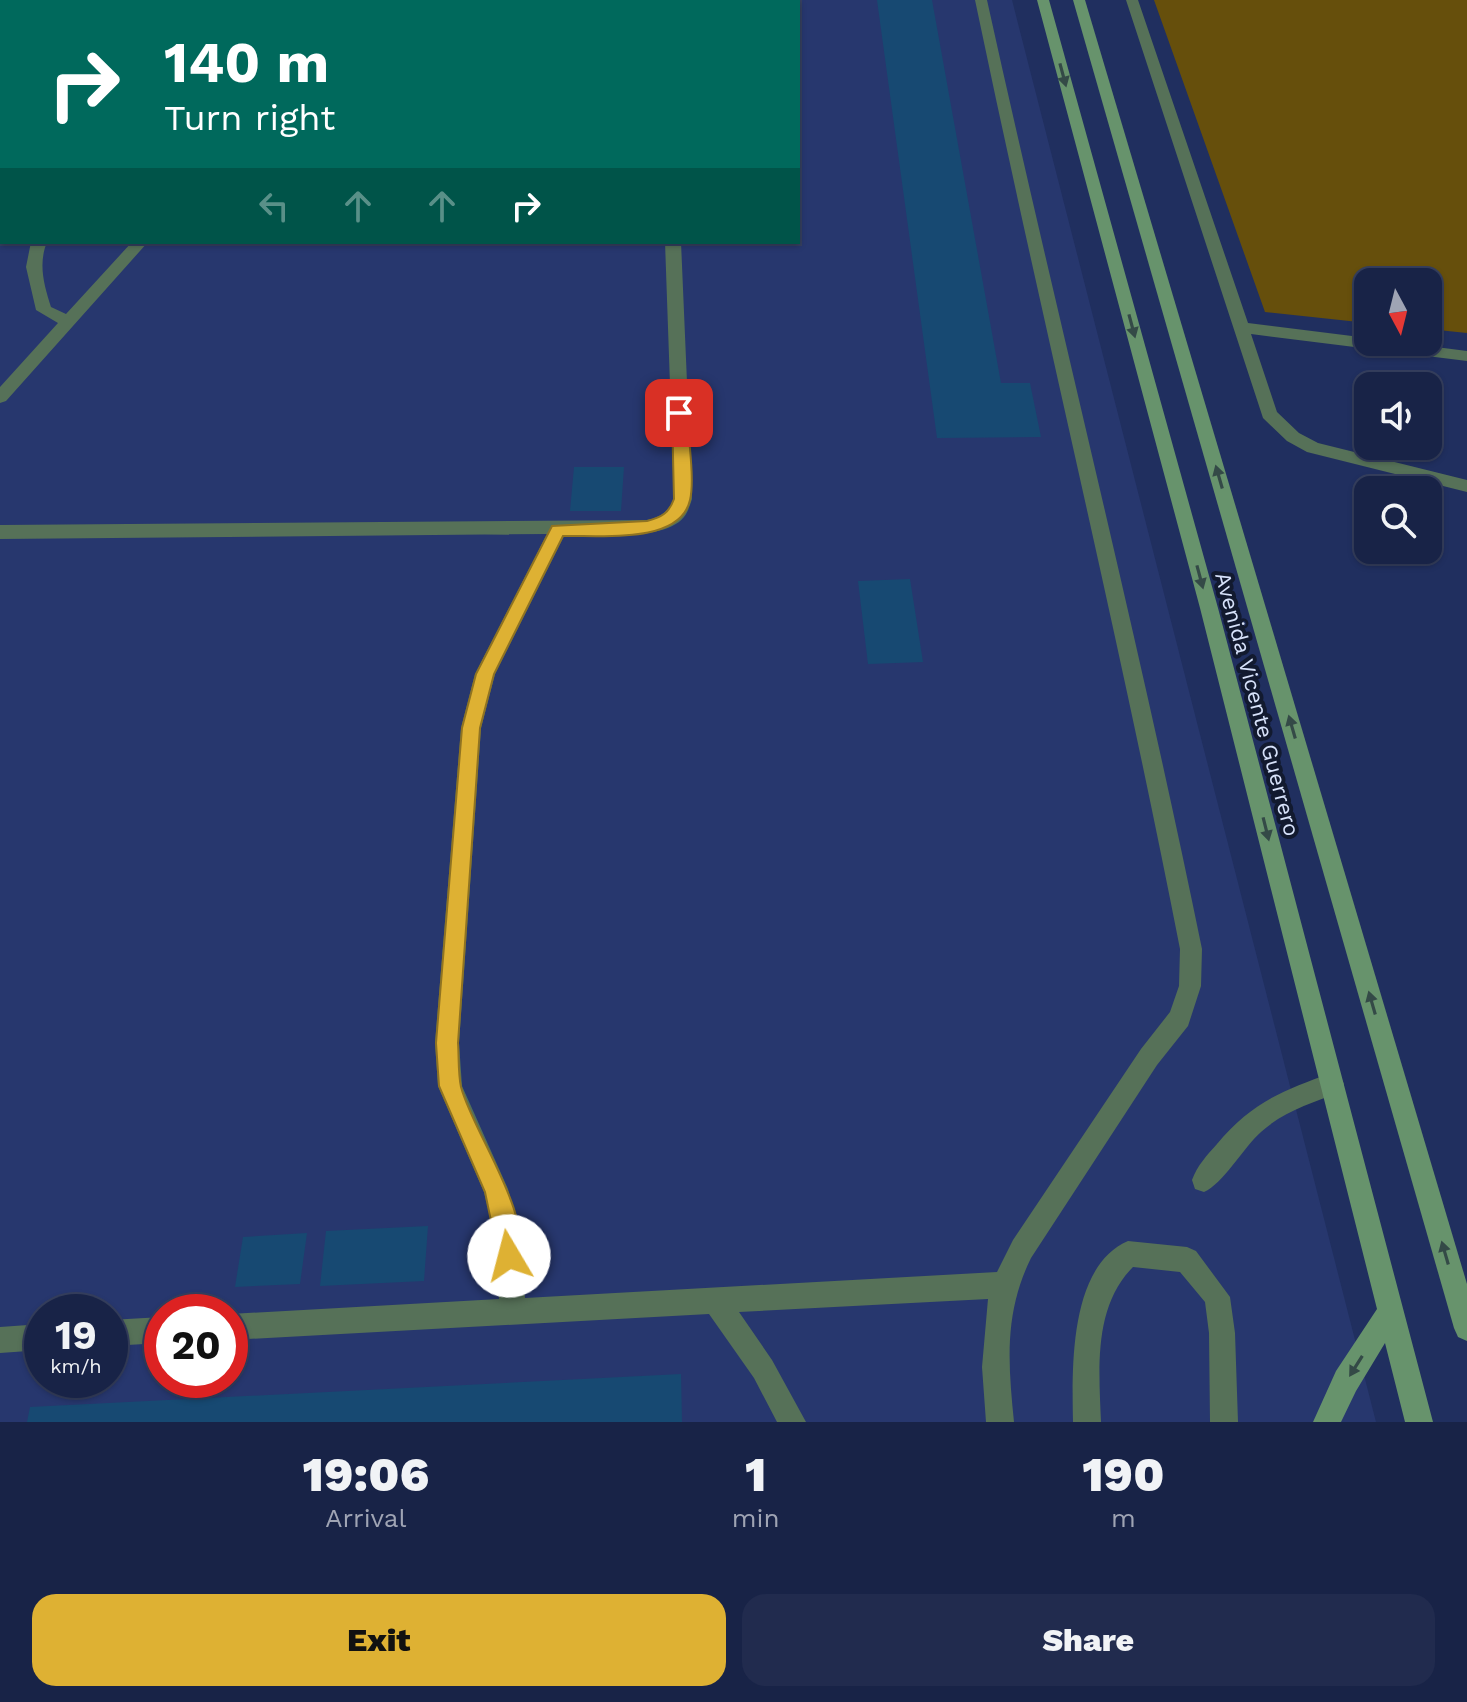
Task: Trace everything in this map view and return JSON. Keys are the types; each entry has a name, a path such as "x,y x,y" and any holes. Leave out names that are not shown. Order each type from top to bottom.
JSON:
{"main road":[{"name":"Avenida Vicente Guerrero","path":"1043,0 1209,608 1419,1422"},
{"name":"Avenida Vicente Guerrero","path":"1079,0 1467,1328"},
{"path":"1327,1422 1346,1381 1390,1312"}],"lane":[{"path":"981,0 1032,239 1147,728 1191,949 1190,986 1180,1018 1149,1057 1022,1249 1004,1285 997,1323 995,1367 1000,1422"},
{"path":"1132,0 1244,328 1269,414 1293,437 1313,448 1467,486"},
{"path":"38,244 34,252 34,269 44,310 68,321"},
{"path":"0,397 138,244"},
{"path":"0,532 274,528 558,530 647,527 665,522 677,513 683,499 673,244"},
{"path":"1244,328 1467,356"},
{"path":"513,1311 506,1229 496,1189 470,1137 450,1086 447,1043 471,728 485,674 558,530"},
{"path":"1204,1180 1254,1123 1282,1103 1332,1084"},
{"path":"1087,1422 1086,1365 1093,1311 1107,1276 1128,1254 1187,1260 1217,1297 1222,1333 1224,1422"},
{"path":"248,1326 1004,1285"},
{"path":"715,1300 763,1369 792,1422"},
{"path":"0,1340 24,1338"}],"shaded area":[{"path":"800,0 1012,0 1376,1422 0,1422 0,244 800,244"},
{"path":"1154,0 1467,0 1467,333 1442,330 1442,268 1354,268 1354,322 1265,312"}],"building":[{"path":"877,0 932,0 1001,383 1030,383 1041,437 937,438"},
{"path":"574,467 624,467 621,511 570,511"},
{"path":"910,579 923,662 868,664 858,581"},
{"path":"428,1226 424,1281 320,1286 326,1231"},
{"path":"307,1233 300,1284 235,1287 243,1237"},
{"path":"681,1374 682,1422 27,1422 30,1407"}],"route":[{"path":"509,1256 496,1189 470,1137 450,1086 447,1043 471,728 485,674 558,530 647,527 665,522 677,513 683,499 679,413"}]}
